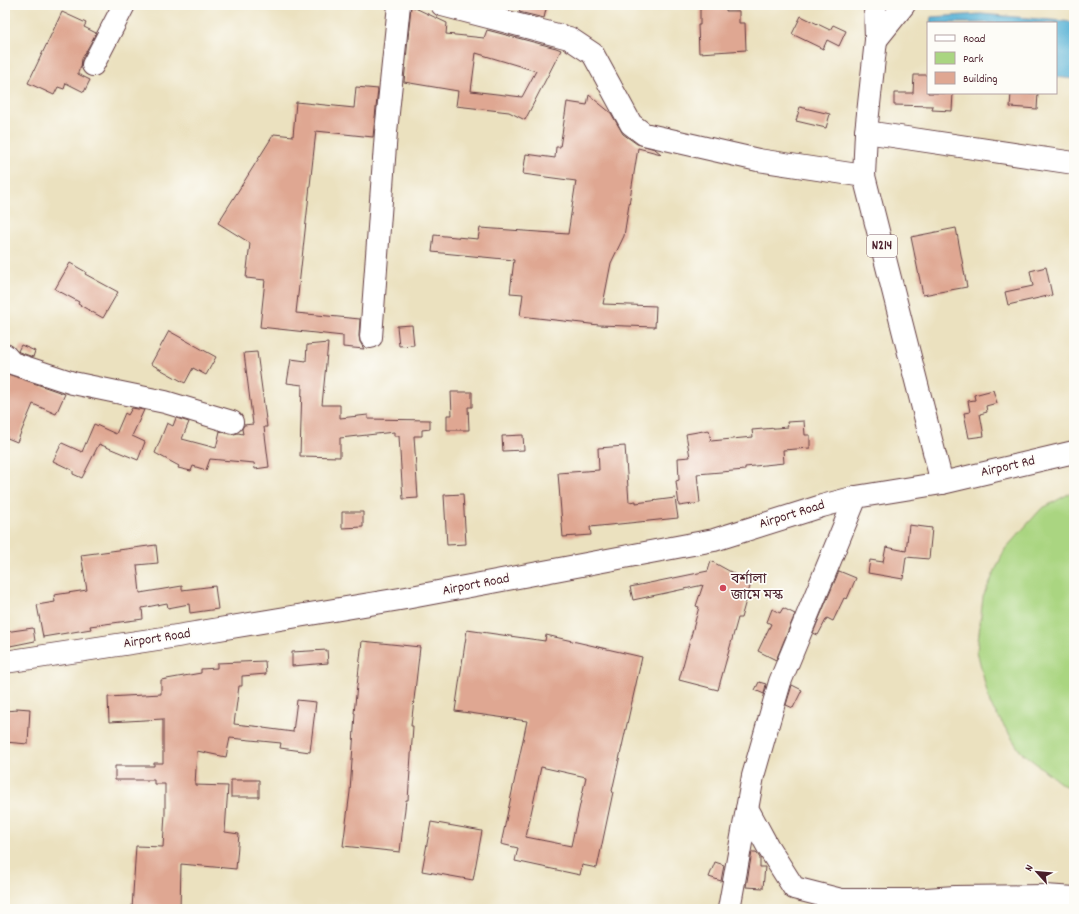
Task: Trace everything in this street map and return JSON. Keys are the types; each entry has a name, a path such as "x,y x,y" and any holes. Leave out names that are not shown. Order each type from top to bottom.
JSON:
{"main road":[{"path":"93,65 124,5"},
{"path":"371,337 386,132 399,5"},
{"path":"442,5 570,38 593,54 631,124 644,134 758,160 864,176"},
{"name":"N214","path":"875,5 876,40 866,132 864,176 942,483"},
{"path":"876,40 904,5"},
{"path":"866,132 1074,163"},
{"path":"5,355 12,363 73,383 165,402 232,422"},
{"name":"Airport Rd","path":"942,483 1074,452"},
{"name":"Airport Road","path":"5,662 177,636 406,598 638,555 714,540 822,506 856,497 942,483"},
{"path":"729,909 753,776 780,682 856,497"},
{"path":"747,808 768,847 794,888 841,900 912,900 962,897 1045,896 1074,898"}],"green space":[{"path":"1074,491 1074,789 1063,785 1020,751 990,704 977,651 983,597 1005,549 1041,509"}],"water":[{"path":"981,14 1074,22 1074,79 1057,77 1057,22 930,22 931,17"}],"building":[{"path":"521,5 547,5 544,18 519,12"},
{"path":"700,5 726,5 726,11 739,11 739,23 745,23 746,50 699,53 698,25 700,25"},
{"path":"411,6 447,23 446,34 484,38 487,30 561,50 525,120 509,112 456,106 458,91 404,82","holes":["476,53 536,71 522,97 471,91"]},
{"path":"62,12 86,23 84,27 96,33 82,59 81,67 78,72 78,74 90,80 84,92 66,83 64,89 58,87 54,95 28,83"},
{"path":"801,16 830,30 833,25 846,31 839,46 827,40 823,49 792,34"},
{"path":"914,75 927,75 927,94 953,94 952,111 932,110 933,106 894,105 894,93 913,93"},
{"path":"356,87 378,89 373,137 316,131 296,313 360,319 359,336 360,342 364,349 343,347 343,336 260,327 265,280 246,278 250,243 218,223 274,134 293,136 296,102 354,108"},
{"path":"1011,94 1038,94 1037,109 1010,107"},
{"path":"589,95 611,113 623,134 637,144 655,149 661,154 638,148 624,236 611,263 603,304 656,306 655,327 599,325 520,316 523,294 510,293 514,260 432,252 434,235 478,239 480,228 568,234 576,181 523,174 526,154 555,158 556,147 560,147 567,102 587,105"},
{"path":"800,107 830,114 826,128 796,121"},
{"path":"956,228 967,287 923,295 911,237"},
{"path":"70,263 86,272 85,274 118,292 103,318 78,304 79,302 55,289"},
{"path":"1046,267 1052,295 1008,305 1005,292 1033,286 1030,271"},
{"path":"412,325 414,345 399,346 397,326"},
{"path":"169,331 216,357 206,375 193,368 185,383 151,364"},
{"path":"328,343 322,405 340,405 340,418 368,415 368,419 430,420 430,429 422,430 422,436 414,436 418,498 403,499 399,436 394,436 394,432 340,438 340,457 300,456 302,385 287,383 291,359 306,361 307,345"},
{"path":"21,345 35,351 33,357 18,351"},
{"path":"257,352 267,427 264,427 269,467 255,469 254,463 210,459 206,470 193,466 191,471 178,468 179,466 155,453 167,423 173,426 176,418 189,422 182,439 216,448 220,431 229,434 243,434 242,429 244,425 253,424 244,353"},
{"path":"5,373 65,394 56,414 33,404 17,442 5,437"},
{"path":"993,390 997,403 986,406 987,412 980,414 984,436 969,438 964,413 970,412 968,401 975,400 974,395"},
{"path":"451,392 472,392 472,407 468,407 469,430 447,430 447,415 452,415"},
{"path":"132,408 144,410 132,436 145,442 138,460 99,444 82,478 73,474 72,470 53,461 62,443 82,452 94,424 116,434 125,413 128,415"},
{"path":"804,421 805,435 810,435 810,448 783,450 784,463 745,467 745,470 697,474 700,503 679,506 676,481 679,480 678,458 690,457 686,434 709,430 711,441 753,437 752,430 788,427 787,422"},
{"path":"523,435 524,450 503,451 502,436"},
{"path":"625,446 629,502 636,501 636,503 675,498 678,518 590,527 591,535 563,537 558,473 599,470 598,448"},
{"path":"463,494 466,544 447,545 444,495"},
{"path":"342,512 363,512 363,527 342,528"},
{"path":"909,525 932,528 929,559 906,557 903,579 868,573 870,560 883,562 886,547 906,551"},
{"path":"156,545 158,563 137,565 140,593 182,586 182,590 215,586 218,609 190,613 189,604 168,608 167,603 142,608 143,619 90,626 91,629 43,637 37,605 55,602 54,595 87,590 81,555"},
{"path":"711,561 751,583 741,618 738,618 718,690 679,680 699,607 696,606 703,585 633,600 630,587 708,571"},
{"path":"839,571 856,578 847,599 844,598 833,621 827,618 818,635 813,633"},
{"path":"783,608 795,614 776,660 758,651 771,624 767,622 772,609 780,613"},
{"path":"33,628 35,641 5,647 5,632"},
{"path":"467,630 545,641 546,635 642,657 612,791 597,868 582,865 580,875 515,861 518,848 501,844 527,721 455,711","holes":["541,767 586,777 571,846 526,837"]},
{"path":"362,641 420,647 411,726 413,726 408,800 406,800 400,852 343,846 350,792 354,713"},
{"path":"327,650 328,663 292,666 292,652"},
{"path":"265,661 266,674 242,676 242,686 239,686 234,724 293,732 297,700 316,702 310,752 280,748 281,743 230,738 226,757 197,751 195,785 228,786 225,832 239,834 236,869 181,864 180,909 132,909 136,846 163,847 165,784 154,784 154,780 115,780 115,766 154,766 154,763 163,763 163,719 109,722 108,697 161,694 161,680 201,673 201,669 217,668 217,663"},
{"path":"759,682 766,684 764,694 755,690"},
{"path":"792,685 802,690 793,708 786,705"},
{"path":"17,708 30,709 28,744 5,742 5,711 17,710"},
{"path":"231,780 259,780 259,797 231,797"},
{"path":"431,822 482,831 473,880 422,871"},
{"path":"752,852 756,852 760,858 760,867 765,867 763,888 746,887"},
{"path":"715,862 724,865 721,881 709,877"}],"place":[{"name":"বর্শালা জামে মস্ক","path":"723,588"}]}
